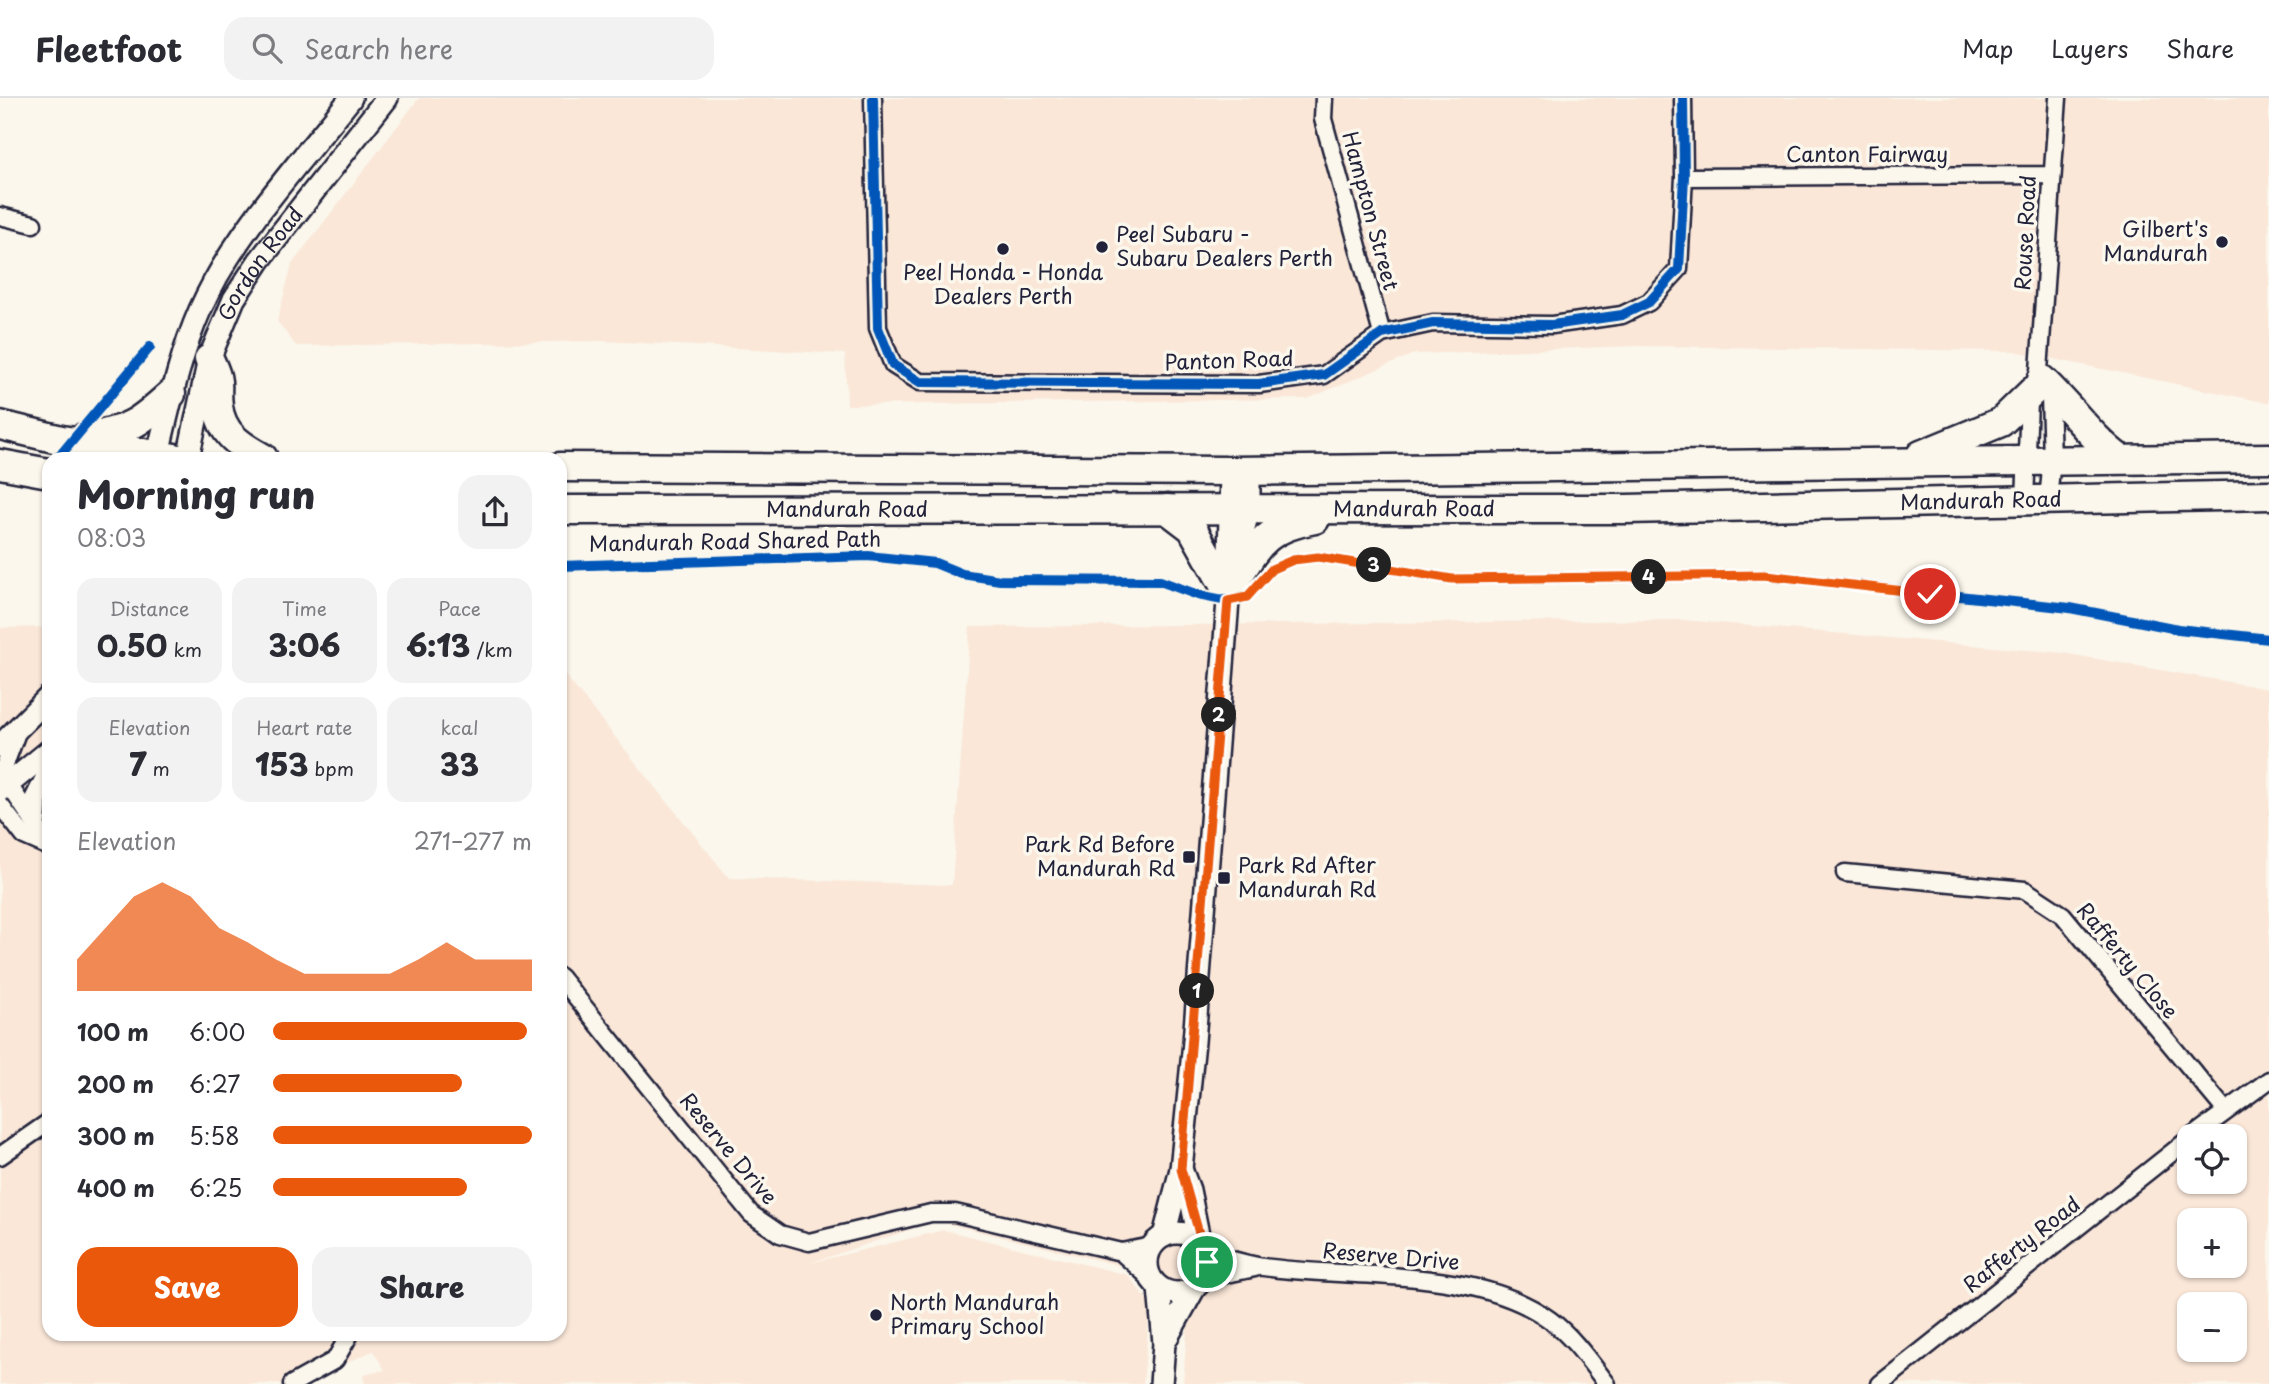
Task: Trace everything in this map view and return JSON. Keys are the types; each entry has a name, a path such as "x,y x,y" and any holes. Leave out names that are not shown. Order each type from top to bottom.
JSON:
{"highway":[{"path":"209,359 220,380 218,407 226,432 252,452"},
{"path":"1902,462 2001,422 2038,380 2064,400 2082,427 2120,459"},
{"path":"62,440 117,433 141,421 172,394"},
{"path":"0,425 129,452"},
{"name":"Mandurah Road","path":"567,467 1240,471 2269,458"},
{"path":"0,464 42,472"},
{"name":"Mandurah Road","path":"567,510 1626,509 2269,495"},
{"path":"1167,509 1192,528 1228,592 1265,536 1288,524 1374,509"}],"street":[{"name":"Gordon Road","path":"164,452 172,394 184,352 210,291 263,210 351,98"},
{"name":"Gordon Road","path":"189,452 209,359 230,308 253,270 387,98"},
{"name":"Panton Road","path":"873,98 878,328 892,365 920,382 1259,384 1324,375 1382,334 1433,323 1552,325 1622,315 1649,302 1679,269 1684,177 1683,98"},
{"name":"Hampton Street","path":"1324,98 1323,119 1382,334"},
{"name":"Rouse Road","path":"2037,499 2039,460 2029,402 2038,380 2057,98"},
{"path":"323,133 346,150"},
{"name":"Canton Fairway","path":"1684,177 2051,174"},
{"path":"0,216 33,224"},
{"name":"Rouse Road","path":"2037,499 2039,460 2050,397 2038,380"},
{"path":"1161,1384 1164,1343 1155,1283 1147,1261 1158,1241 1181,1169 1194,1042 1228,592 1240,508 1240,471"},
{"path":"0,746 42,704"},
{"path":"2,785 19,729"},
{"path":"2,785 42,756"},
{"path":"2,785 35,820 42,833"},
{"path":"35,820 36,799 42,787"},
{"path":"0,805 24,836 42,843"},
{"name":"Rafferty Close","path":"1845,873 2025,890 2063,915 2225,1111"},
{"name":"Reserve Drive","path":"567,986 751,1214 780,1234 809,1242 931,1213 955,1213 1121,1252 1155,1283"},
{"name":"Rafferty Road","path":"2208,1124 2269,1080"},
{"path":"0,1157 42,1127"},
{"name":"Rafferty Road","path":"1880,1384 2177,1148"},
{"path":"1164,1343 1199,1283 1207,1262 1181,1169"},
{"path":"1158,1241 1184,1234 1203,1248"},
{"name":"Reserve Drive","path":"1121,1252 1158,1241"},
{"name":"Reserve Drive","path":"1203,1248 1261,1266 1462,1284 1502,1296 1549,1320 1573,1342 1607,1384"},
{"name":"Reserve Drive","path":"1199,1283 1261,1266"},
{"path":"1155,1283 1177,1293 1199,1283"},
{"path":"292,1384 335,1360 347,1341"}],"shaded area":[{"path":"419,98 2269,98 2269,403 2014,351 1637,346 1414,354 1307,399 847,405 845,354 603,341 296,346 277,321 292,264"},
{"path":"1683,620 2063,653 2269,689 2269,1384 1183,1384 1189,1304 1156,1300 1126,1267 936,1221 810,1263 944,1230 1128,1275 1150,1304 1143,1384 365,1384 363,1375 385,1370 373,1351 299,1384 0,1384 0,628 42,627 42,1341 567,1341 567,678 729,878 952,885 970,627"}],"cycle path":[{"path":"873,98 878,328 893,365 920,382 1259,384 1324,375 1382,334 1433,323 1552,325 1622,315 1649,302 1679,269 1684,177 1683,98"},
{"path":"63,452 150,347"},
{"name":"Mandurah Road Shared Path","path":"567,566 868,556 935,563 962,574 1000,580 1160,581 1198,595 1228,601 1247,597 1272,569 1293,560 1318,557 1452,579 1765,575 2070,608 2178,629 2269,639"}],"place":[{"name":"Gilbert's Mandurah","path":"2222,242"},
{"name":"Peel Subaru - Subaru Dealers Perth","path":"1102,247"},
{"name":"Peel Honda - Honda Dealers Perth","path":"1003,249"},
{"name":"Park Rd Before Mandurah Rd","path":"1189,857"},
{"name":"Park Rd After Mandurah Rd","path":"1224,878"},
{"name":"North Mandurah Primary School","path":"876,1315"}],"route":[{"path":"1207,1262 1181,1169 1194,1042 1228,601 1247,597 1272,569 1293,560 1318,557 1452,579 1765,575 1930,594"}]}
